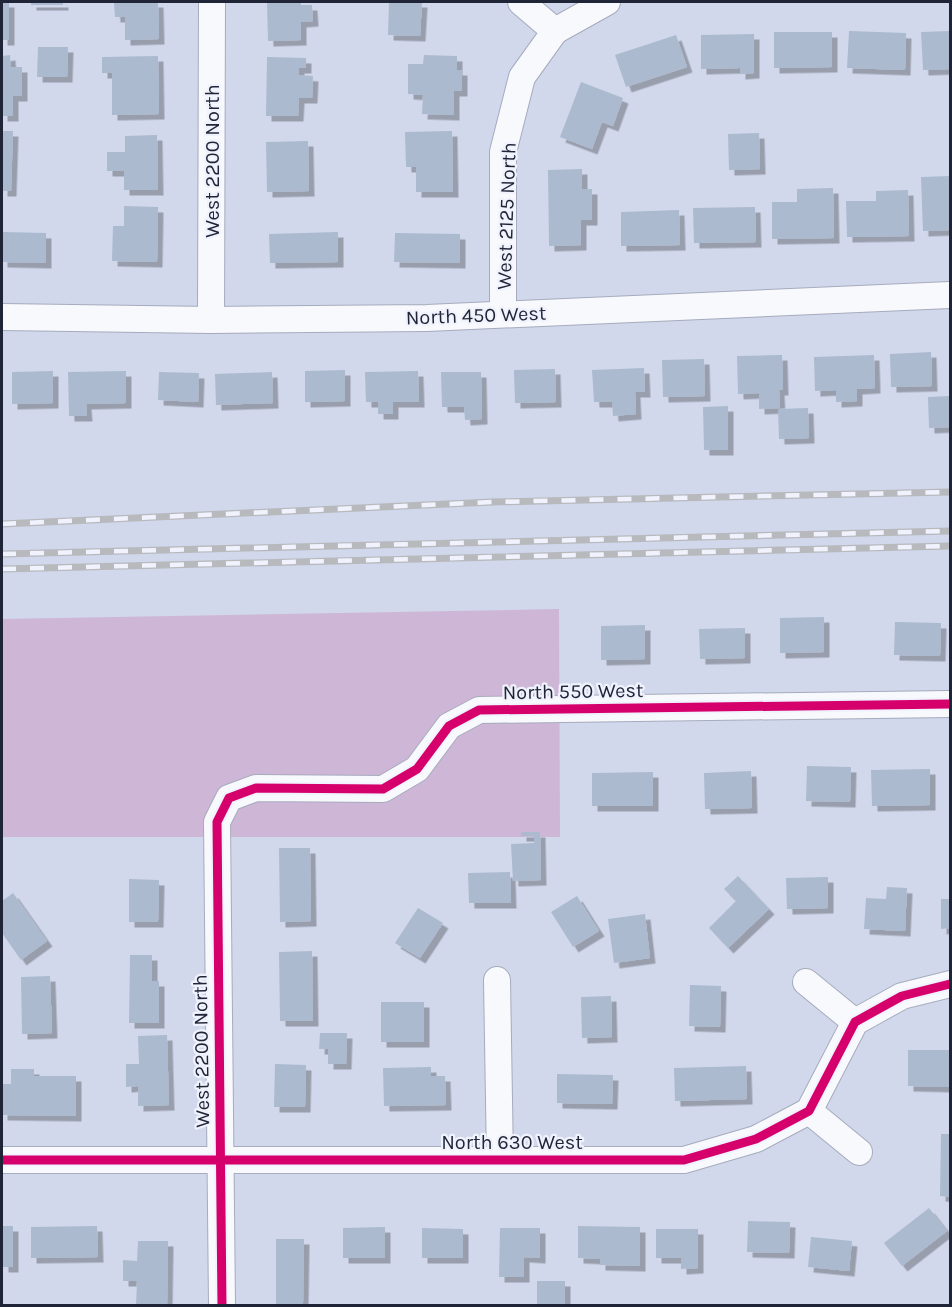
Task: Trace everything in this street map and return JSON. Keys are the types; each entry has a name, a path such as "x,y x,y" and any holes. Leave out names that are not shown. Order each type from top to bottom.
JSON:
{"street":[{"name":"West 2200 North","path":"211,320 212,2"},
{"path":"521,2 555,31 607,2"},
{"name":"West 2125 North","path":"503,314 503,152 522,77 555,31"},
{"name":"North 450 West","path":"2,317 211,320 427,318 951,295"},
{"name":"North 550 West","path":"229,798 256,788 383,789 417,769 449,726 479,711 951,704"},
{"name":"West 2200 North","path":"222,1305 217,822 229,798"},
{"path":"497,980 500,1160"},
{"path":"806,982 855,1022"},
{"path":"859,1152 809,1111 855,1022 902,996 951,984"},
{"name":"North 630 West","path":"2,1160 684,1160 756,1139 809,1111"}],"shaded area":[{"path":"559,609 560,837 2,837 2,619"}],"building":[{"path":"2,2 9,2 9,40 2,40"},
{"path":"31,2 63,2 63,5 31,5"},
{"path":"114,2 158,2 159,39 125,40 125,17 115,17"},
{"path":"267,2 301,2 301,5 312,5 313,21 301,22 301,40 268,41"},
{"path":"389,2 422,2 420,36 388,35"},
{"path":"849,31 906,33 905,70 847,68"},
{"path":"950,31 950,69 923,70 921,32"},
{"path":"774,32 832,32 832,67 774,68"},
{"path":"754,34 754,73 740,74 740,68 701,69 701,35"},
{"path":"676,35 687,67 626,87 615,55"},
{"path":"38,47 68,47 67,77 37,77"},
{"path":"10,55 11,67 22,67 22,96 13,96 13,116 2,116 2,56"},
{"path":"424,55 457,56 457,70 462,70 462,91 454,91 454,115 422,114 423,95 408,94 408,64 423,64"},
{"path":"158,56 159,114 112,115 112,73 102,73 102,57"},
{"path":"267,57 306,58 306,68 299,68 299,75 313,76 312,98 299,98 298,116 266,116"},
{"path":"581,82 623,98 613,126 602,122 592,149 560,137"},
{"path":"2,131 13,131 11,191 2,191"},
{"path":"452,131 453,192 416,192 416,167 406,167 405,132"},
{"path":"759,133 760,169 729,170 728,134"},
{"path":"157,135 158,190 124,190 124,171 107,171 107,152 125,152 125,136"},
{"path":"308,141 309,191 267,192 266,142"},
{"path":"582,169 582,189 592,189 592,220 581,220 581,245 549,246 548,170"},
{"path":"950,176 950,230 923,231 921,177"},
{"path":"833,188 834,238 772,239 772,202 797,202 797,189"},
{"path":"908,190 909,236 847,237 846,201 876,201 876,191"},
{"path":"124,206 158,207 157,262 112,261 113,226 124,226"},
{"path":"755,207 756,242 694,243 693,208"},
{"path":"679,210 680,245 621,246 621,212"},
{"path":"2,232 46,233 46,263 2,262"},
{"path":"338,232 338,262 270,263 269,234"},
{"path":"395,233 460,234 460,263 394,262"},
{"path":"931,352 932,386 891,387 890,354"},
{"path":"782,355 783,390 779,390 780,408 759,409 759,393 738,394 737,356"},
{"path":"874,355 875,388 857,389 857,401 836,402 836,390 815,391 814,357"},
{"path":"704,359 705,396 663,397 662,360"},
{"path":"644,368 645,392 635,392 636,414 613,416 612,402 594,402 592,370"},
{"path":"555,369 556,402 515,403 514,370"},
{"path":"345,370 345,401 305,402 305,371"},
{"path":"53,371 53,403 12,404 12,372"},
{"path":"126,371 126,403 86,404 87,416 69,416 68,372"},
{"path":"418,371 419,402 393,402 393,414 378,414 378,402 366,402 365,372"},
{"path":"159,372 199,373 198,402 158,400"},
{"path":"272,372 273,403 216,405 215,374"},
{"path":"441,372 481,372 482,419 465,420 464,407 442,407"},
{"path":"950,396 950,427 929,428 928,397"},
{"path":"728,406 728,450 704,450 703,407"},
{"path":"808,408 809,438 779,439 778,409"},
{"path":"824,617 824,652 780,653 780,618"},
{"path":"895,622 941,623 940,656 894,655"},
{"path":"645,625 645,659 601,660 601,626"},
{"path":"745,628 745,658 700,659 699,629"},
{"path":"807,766 851,767 850,802 806,801"},
{"path":"930,769 930,805 872,806 871,770"},
{"path":"751,771 752,808 705,809 704,773"},
{"path":"653,772 653,806 592,806 592,773"},
{"path":"521,832 540,832 541,880 513,881 511,844 534,843 534,836 521,836"},
{"path":"279,848 310,848 311,921 280,922"},
{"path":"510,872 511,903 469,903 468,873"},
{"path":"738,876 769,909 728,948 709,928 736,901 724,889"},
{"path":"828,877 828,908 787,909 786,878"},
{"path":"129,879 159,880 158,922 129,922"},
{"path":"887,887 907,888 905,931 864,929 866,898 886,899"},
{"path":"13,893 47,941 21,960 2,933 2,901"},
{"path":"577,896 599,931 573,947 551,912"},
{"path":"941,899 950,899 950,928 941,929"},
{"path":"418,908 443,923 420,958 395,943"},
{"path":"645,914 650,958 614,963 608,919"},
{"path":"312,951 313,1021 280,1021 279,952"},
{"path":"130,955 152,955 152,981 159,981 159,1023 129,1023"},
{"path":"50,976 52,1033 22,1034 21,977"},
{"path":"690,985 721,986 720,1027 689,1026"},
{"path":"611,996 612,1037 582,1038 581,997"},
{"path":"381,1002 424,1002 424,1042 381,1042"},
{"path":"320,1033 347,1033 346,1064 328,1064 328,1049 319,1049"},
{"path":"167,1035 169,1105 138,1106 138,1086 126,1087 126,1064 139,1064 138,1036"},
{"path":"908,1050 950,1050 950,1087 908,1086"},
{"path":"275,1064 306,1065 305,1107 274,1107"},
{"path":"746,1066 747,1099 675,1101 674,1068"},
{"path":"431,1067 431,1076 445,1076 446,1105 384,1106 383,1068"},
{"path":"11,1069 34,1069 34,1076 76,1076 76,1116 2,1115 2,1084 11,1084"},
{"path":"557,1074 613,1075 612,1104 557,1103"},
{"path":"941,1134 950,1134 950,1197 940,1196"},
{"path":"929,1208 947,1231 902,1266 884,1243"},
{"path":"748,1221 790,1222 789,1253 747,1252"},
{"path":"2,1226 13,1226 13,1267 3,1267"},
{"path":"97,1226 98,1257 31,1258 31,1227"},
{"path":"578,1226 640,1227 640,1266 600,1265 600,1259 578,1258"},
{"path":"385,1227 385,1258 343,1258 343,1228"},
{"path":"422,1228 463,1229 463,1258 422,1258"},
{"path":"500,1228 540,1228 540,1258 524,1257 524,1277 499,1277"},
{"path":"656,1229 698,1229 698,1268 681,1269 681,1258 656,1258"},
{"path":"811,1237 852,1241 849,1271 808,1267"},
{"path":"276,1239 304,1239 303,1304 276,1304"},
{"path":"138,1241 168,1241 167,1306 136,1306 137,1281 123,1281 123,1260 137,1261"},
{"path":"537,1281 565,1281 565,1306 537,1306"}],"railway":[{"path":"2,524 492,502 950,492"},
{"path":"2,554 950,531"},
{"path":"2,569 950,546"}],"cycle path":[{"path":"222,1306 217,822 229,798 256,788 383,789 417,769 449,726 479,710 950,704"},
{"path":"2,1160 684,1160 756,1139 809,1111 855,1022 902,996 950,984"}]}
